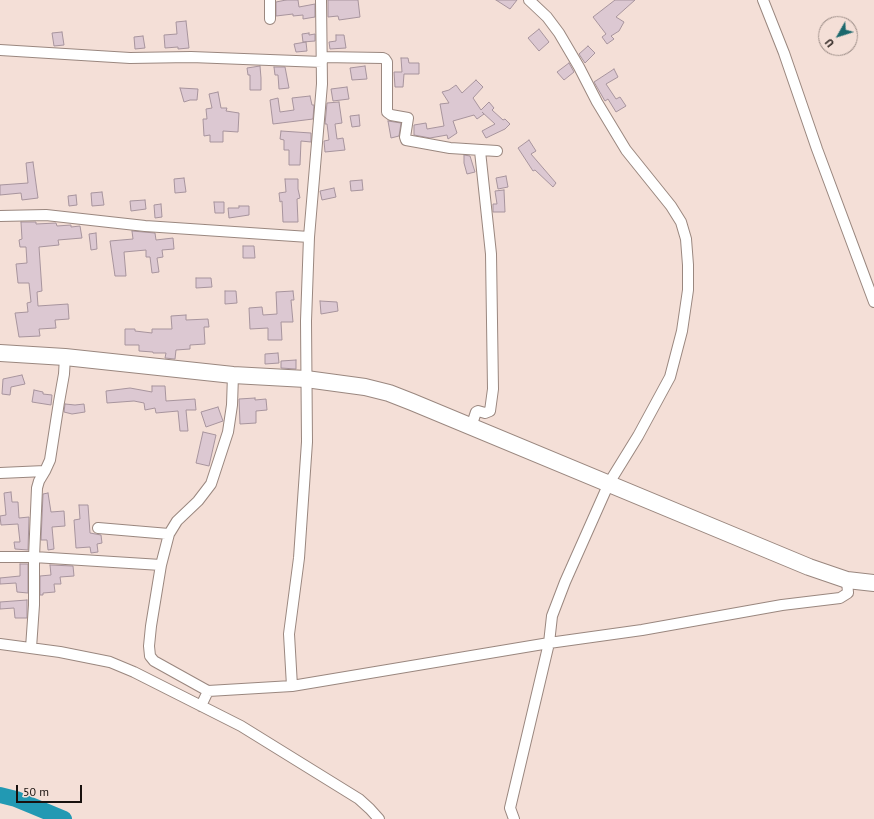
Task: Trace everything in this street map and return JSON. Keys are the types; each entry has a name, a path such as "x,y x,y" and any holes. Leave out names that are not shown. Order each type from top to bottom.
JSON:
{"main road":[{"path":"0,353 65,357 233,375 306,379 365,387 389,393 809,567 847,580 874,583"}],"street":[{"path":"270,0 270,19"},
{"path":"292,686 289,634 299,558 307,442 306,321 309,237 322,90 322,0"},
{"path":"506,819 510,808 549,643 552,616 565,582 609,483 638,436 670,378 682,331 688,290 686,239 681,222 671,206 626,150 597,102 559,33 547,17 529,0"},
{"path":"763,0 784,53 817,149 874,302"},
{"path":"0,50 130,58 191,57 322,60 384,58 387,62 388,112 391,116 408,118 405,139 450,148 497,151"},
{"path":"471,427 476,412 478,411 485,413 490,411 493,389 490,254 480,151"},
{"path":"0,216 46,215 145,226 309,237"},
{"path":"31,648 34,605 34,557 37,488 50,460 64,374 65,357"},
{"path":"233,375 232,405 228,432 211,484 198,501 176,521 169,534 161,565 149,646 150,656 154,662 208,691 292,686 549,643 642,630 782,605 840,598 848,593 847,580"},
{"path":"0,473 46,471"},
{"path":"98,528 169,534"},
{"path":"0,557 34,557 161,565"},
{"path":"0,644 60,652 110,662 134,672 241,726 337,784 370,808 378,819"},
{"path":"201,706 208,691"},
{"path":"510,808 514,819"}],"building":[{"path":"298,0 299,7 315,4 315,17 303,19 303,15 293,16 293,14 276,16 276,2"},
{"path":"328,0 358,0 360,17 339,20 338,16 328,17"},
{"path":"496,0 517,0 510,9"},
{"path":"615,0 635,0 616,17 624,22 619,31 611,36 614,39 607,44 602,37 606,34 593,17"},
{"path":"186,21 189,48 165,48 164,35 177,34 176,22"},
{"path":"539,29 549,42 539,51 528,38"},
{"path":"62,32 64,45 54,46 52,33"},
{"path":"309,33 309,35 315,34 315,41 303,42 302,34"},
{"path":"336,35 344,35 346,48 330,49 329,42 336,41"},
{"path":"143,36 145,48 135,49 134,37"},
{"path":"306,42 307,51 296,52 294,44"},
{"path":"588,46 595,53 585,63 579,54"},
{"path":"401,58 408,58 409,63 419,63 419,74 404,74 403,87 395,87 394,72 402,72"},
{"path":"569,63 574,72 564,80 557,72"},
{"path":"260,66 261,90 250,90 250,75 248,75 247,68"},
{"path":"365,66 367,79 352,80 350,68"},
{"path":"274,67 285,67 289,88 279,89 278,75 275,75"},
{"path":"614,69 618,77 606,84 616,99 620,97 626,106 616,112 608,99 605,101 594,82"},
{"path":"476,80 483,87 473,98 481,110 489,102 494,108 492,110 510,124 505,129 486,138 482,131 495,124 482,112 484,114 477,119 474,115 453,121 457,133 448,139 447,135 430,138 414,135 414,125 426,123 427,129 444,126 440,104 449,103 442,92 449,90 456,85 462,93"},
{"path":"347,87 349,99 333,101 331,89"},
{"path":"180,88 198,89 197,100 184,102"},
{"path":"218,92 221,108 227,108 226,111 239,113 238,132 223,131 223,142 210,142 210,135 204,136 203,119 207,119 206,109 212,108 209,94"},
{"path":"310,96 312,105 314,105 313,119 273,124 270,100 278,98 280,112 294,110 292,98"},
{"path":"339,102 342,123 335,124 337,139 343,138 345,150 325,152 324,141 329,140 327,124 325,124 327,103"},
{"path":"359,115 360,126 352,127 350,116"},
{"path":"388,121 401,123 399,136 391,138"},
{"path":"281,131 311,133 311,142 301,141 300,165 289,165 289,150 284,150 284,140 280,139"},
{"path":"529,140 536,151 531,154 556,183 553,187 535,170 533,171 518,148"},
{"path":"464,155 470,156 475,172 467,174 464,163"},
{"path":"33,162 38,198 22,200 21,193 0,195 0,185 28,183 26,163"},
{"path":"506,176 508,187 498,189 496,178"},
{"path":"184,178 186,192 175,193 174,179"},
{"path":"285,179 298,179 300,198 297,199 298,222 283,222 282,201 280,202 279,193 286,192"},
{"path":"362,180 363,190 351,191 350,181"},
{"path":"334,188 336,197 322,200 320,191"},
{"path":"504,190 505,212 493,212 493,204 497,204 495,191"},
{"path":"102,192 104,205 92,206 91,193"},
{"path":"76,195 77,205 69,206 68,196"},
{"path":"145,200 146,209 131,211 130,201"},
{"path":"214,202 224,202 224,213 215,213"},
{"path":"161,204 162,217 155,218 154,205"},
{"path":"239,206 249,206 249,215 229,218 228,208 239,208"},
{"path":"21,222 36,222 36,224 56,223 57,226 71,225 71,227 80,226 82,238 58,240 59,245 39,247 42,291 37,292 38,306 68,304 69,319 55,320 56,328 39,329 40,336 19,337 15,313 28,312 27,303 31,302 29,283 18,283 16,264 27,263 26,247 20,247 19,240 22,239"},
{"path":"132,231 155,233 156,240 173,238 174,249 162,250 163,257 157,258 159,272 152,273 150,257 146,257 146,250 124,252 126,276 115,276 110,241 133,239"},
{"path":"96,233 97,249 91,250 89,234"},
{"path":"243,246 254,246 255,258 243,258"},
{"path":"196,278 211,278 212,287 196,288"},
{"path":"225,291 236,291 237,303 225,304"},
{"path":"293,291 294,300 291,300 293,322 281,322 282,340 268,340 268,328 250,329 249,308 262,307 263,315 277,314 276,292"},
{"path":"320,301 337,302 338,311 321,314"},
{"path":"186,315 186,320 208,319 209,327 204,327 205,344 190,345 190,349 176,350 175,359 165,358 166,353 139,351 139,345 125,345 125,329 135,329 135,331 152,333 152,329 172,329 171,316"},
{"path":"278,353 279,363 265,364 265,354"},
{"path":"296,360 296,369 281,368 281,361"},
{"path":"22,375 25,384 11,387 10,395 2,394 3,379"},
{"path":"152,386 165,386 166,401 195,399 196,410 186,410 188,431 180,431 178,411 156,413 155,408 145,410 144,403 134,401 107,403 106,391 130,388 152,392"},
{"path":"34,390 43,392 43,394 52,395 51,405 32,402"},
{"path":"255,398 255,400 266,399 267,410 256,411 256,423 240,424 239,399"},
{"path":"65,404 84,404 85,412 72,414 64,412"},
{"path":"218,407 223,421 206,427 201,412"},
{"path":"203,432 216,435 209,466 196,463"},
{"path":"11,492 12,502 18,502 19,518 29,517 28,550 15,549 14,542 20,542 18,524 1,525 0,516 6,515 4,493"},
{"path":"48,493 51,512 64,511 65,526 52,527 54,549 48,550 47,540 41,540 43,494"},
{"path":"79,505 88,505 90,533 101,535 102,543 97,544 98,552 91,553 90,547 76,548 74,520 80,519"},
{"path":"20,564 28,564 28,593 17,592 16,583 0,584 0,578 20,576"},
{"path":"50,565 73,566 74,576 60,577 61,584 54,584 55,592 43,593 43,595 40,595 40,576 51,575"},
{"path":"27,600 27,618 15,618 14,608 0,609 0,602"}],"waterway":[{"path":"0,795 16,799 64,819"}]}
